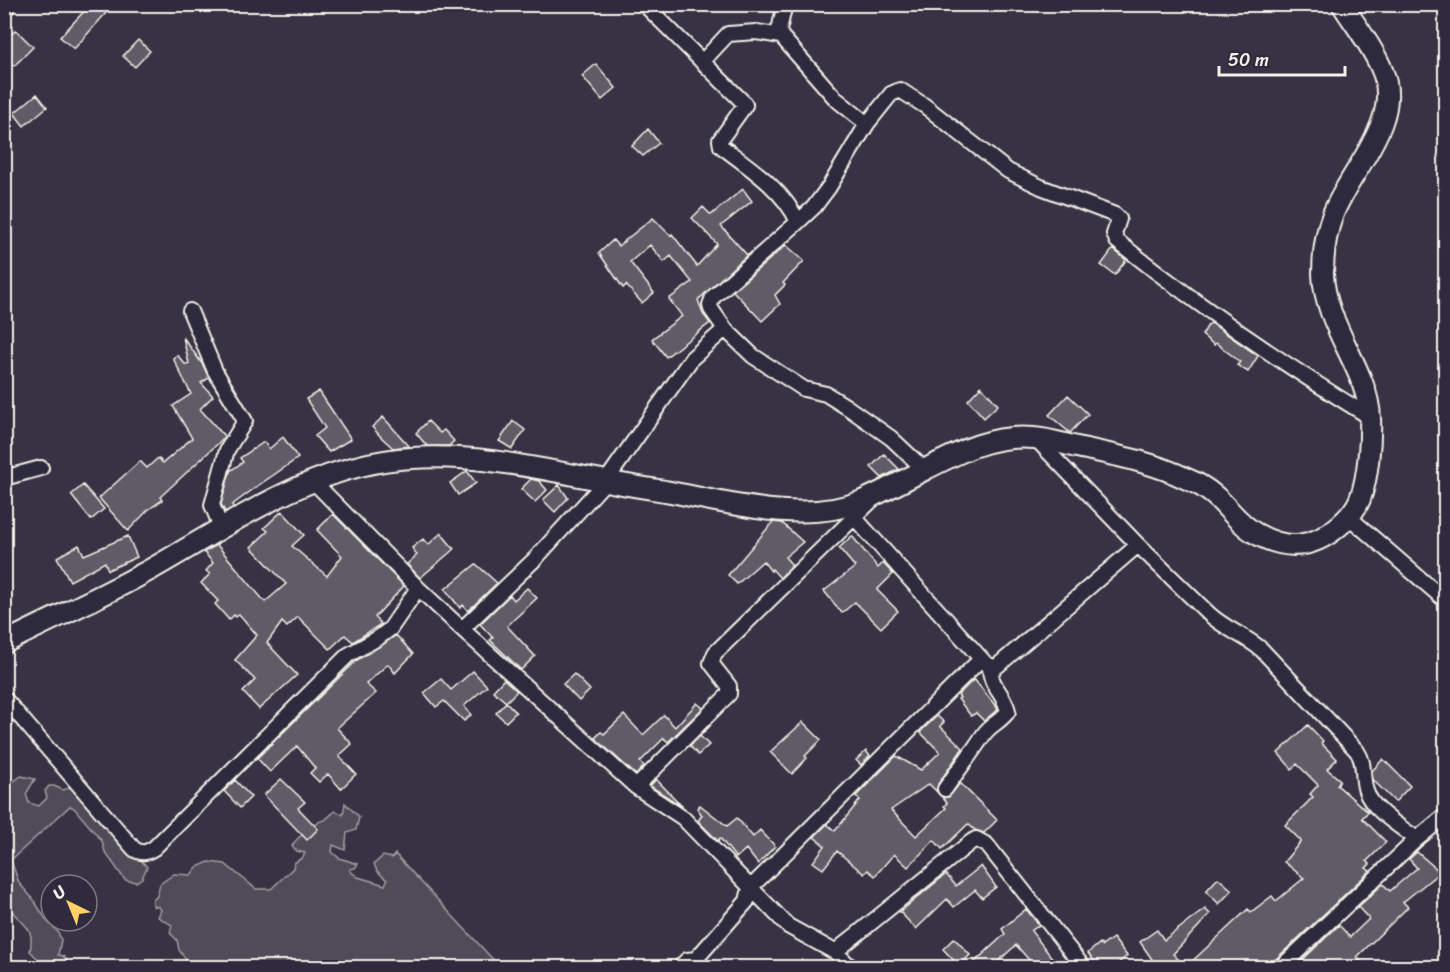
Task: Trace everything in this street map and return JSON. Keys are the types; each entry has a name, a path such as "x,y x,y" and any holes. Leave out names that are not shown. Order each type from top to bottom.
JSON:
{"street":[{"path":"4,12 8,4"},
{"path":"644,4 745,105 720,140 721,146 764,178 798,222"},
{"path":"785,4 778,30 781,36 836,99 867,124"},
{"path":"4,643 93,601 221,528 312,480 344,469 384,460 448,456 476,458 550,469 718,502 788,510 824,511 850,506 965,449 984,442 998,439 1035,438 1145,463 1175,473 1214,495 1252,531 1278,543 1309,544 1323,539 1348,517 1359,500 1364,481 1370,417 1365,391 1328,305 1323,269 1327,236 1333,214 1365,157 1386,112 1387,90 1383,70 1342,4"},
{"path":"702,62 728,34 756,32 781,36"},
{"path":"926,470 891,438 866,420 826,394 804,389 753,356 725,329 710,305 713,297 814,207 829,188 867,124 891,94 900,90 925,105 1008,171 1041,187 1115,215 1119,219 1114,234 1117,241 1157,273 1319,386 1370,417"},
{"path":"190,311 215,372 245,421 227,450 212,505 221,528"},
{"path":"462,629 535,559 606,481 692,358 725,329"},
{"path":"1035,438 1138,545 1218,622 1262,650 1357,751 1362,758 1364,786 1370,800 1417,839"},
{"path":"4,478 41,468"},
{"path":"312,480 418,588 462,629 636,787 683,818 788,926 835,952 852,968"},
{"path":"636,787 729,694 729,686 711,663 715,653 880,493"},
{"path":"854,517 985,663 995,668 1138,545"},
{"path":"1348,517 1446,601"},
{"path":"4,698 134,849 140,853 147,852 154,848 348,655 378,638 390,628 418,588"},
{"path":"945,789 978,746 985,732 1008,711 991,681 985,663"},
{"path":"679,968 687,960 696,959 740,910 747,901 750,888 985,663"},
{"path":"1280,968 1417,839 1446,815"},
{"path":"835,952 976,839 987,845 1084,968"}],"shaded area":[{"path":"21,776 35,779 26,794 29,803 39,806 47,798 45,791 49,786 63,790 69,788 72,783 147,867 142,878 136,882 125,880 105,852 102,841 70,806 11,860 19,883 39,908 39,933 58,933 61,940 58,955 63,956 73,967 53,967 41,962 30,951 30,932 11,910 6,909 5,912 5,788"},
{"path":"345,803 359,817 356,830 347,833 345,850 333,845 332,852 339,858 358,864 350,871 358,877 385,885 387,880 377,871 374,864 383,856 392,858 395,854 500,967 191,967 179,950 177,940 170,933 172,925 158,917 161,910 153,906 153,900 157,896 160,884 174,874 191,875 197,867 209,862 225,864 256,889 271,889 305,853 297,851 292,846 297,839 335,811 343,815"}],"building":[{"path":"91,4 114,4 74,49 60,37"},
{"path":"16,30 33,47 14,66 4,56 4,41"},
{"path":"138,40 150,51 135,67 123,56"},
{"path":"596,64 616,88 602,100 582,76"},
{"path":"37,94 47,107 24,126 14,113"},
{"path":"648,129 659,143 643,156 632,146"},
{"path":"743,189 752,201 721,226 747,255 698,300 703,314 710,323 666,357 652,339 682,316 669,299 692,282 671,256 664,262 650,245 630,262 654,293 642,303 626,285 623,288 599,253 613,240 618,246 653,218 670,235 672,234 697,266 717,244 692,218 703,207 711,215"},
{"path":"786,245 804,261 775,295 780,304 762,321 733,291"},
{"path":"1113,249 1126,260 1115,275 1101,265"},
{"path":"1211,323 1258,356 1248,372 1237,365 1240,362 1202,335"},
{"path":"183,337 203,365 209,378 201,383 213,396 200,409 225,437 160,497 162,500 148,510 128,531 99,498 140,461 147,468 158,458 163,463 192,438 173,406 191,394 173,358 177,355 185,364 189,364"},
{"path":"981,386 998,405 984,418 968,400"},
{"path":"319,391 351,439 329,452 315,436 325,428 306,399"},
{"path":"1068,395 1088,414 1070,433 1049,415"},
{"path":"383,417 409,446 393,448 372,427"},
{"path":"428,421 440,433 444,430 454,441 449,446 427,446 416,433"},
{"path":"513,421 525,430 512,449 499,441"},
{"path":"283,437 298,458 225,512 221,504 230,471 243,462 240,458 264,442 269,449"},
{"path":"884,454 899,469 882,478 871,467"},
{"path":"467,471 476,483 458,495 450,483"},
{"path":"531,479 539,481 547,490 535,502 521,489"},
{"path":"83,485 104,509 91,520 71,495"},
{"path":"559,485 568,498 555,512 543,500"},
{"path":"282,511 304,535 292,546 327,576 342,556 317,530 333,514 404,586 375,617 381,624 353,642 345,635 330,649 298,617 287,627 282,622 267,643 297,675 259,709 243,692 255,680 235,660 257,635 239,614 229,620 215,604 218,601 201,583 210,574 206,571 213,563 204,552 217,545 265,602 286,584 251,547 268,531 264,528"},
{"path":"773,522 782,523 803,542 785,557 792,565 780,578 763,561 737,584 728,575"},
{"path":"441,533 454,549 420,578 407,564 417,555 412,548 423,539 428,545"},
{"path":"128,536 137,557 108,570 105,562 70,581 57,557 79,545 84,555"},
{"path":"852,536 878,568 883,563 893,574 877,590 898,611 881,628 855,602 842,613 824,591 855,567 839,548"},
{"path":"476,564 497,583 468,611 463,605 460,608 445,589"},
{"path":"527,588 537,598 507,626 535,656 521,670 490,640 493,638 480,624 510,595 514,600"},
{"path":"396,635 413,654 395,673 388,664 366,684 376,693 337,728 352,744 339,756 356,774 341,789 328,774 319,782 310,773 315,768 297,746 270,772 257,758 357,660"},
{"path":"473,671 487,686 464,706 471,715 464,721 444,701 436,707 424,693 441,679 451,690"},
{"path":"574,674 590,690 579,701 563,684"},
{"path":"504,679 517,691 506,702 493,691"},
{"path":"974,679 998,709 984,721 976,713 971,716 958,699 960,698 958,695"},
{"path":"506,702 516,712 506,722 496,713"},
{"path":"697,703 703,708 668,742 664,738 640,762 644,766 636,775 595,738 601,732 604,734 624,715 643,735 664,715 675,727"},
{"path":"937,716 944,722 940,726 963,748 938,784 937,792 929,784 891,810 916,836 946,808 944,806 947,803 942,797 949,797 960,783 997,820 984,833 968,824 942,849 934,840 908,867 894,854 875,876 868,870 864,874 837,851 823,869 813,862 825,846 814,837 827,824 835,831 860,800 856,796 896,756 921,770 940,752 920,732"},
{"path":"803,722 821,740 792,774 770,752"},
{"path":"1308,725 1337,759 1327,769 1340,780 1337,785 1368,812 1362,818 1386,842 1367,861 1370,864 1366,868 1370,871 1274,961 1271,968 1158,968 1140,942 1157,930 1164,940 1205,909 1210,914 1173,954 1186,967 1248,909 1251,912 1272,896 1276,901 1304,878 1284,862 1301,841 1285,825 1313,797 1310,794 1318,785 1297,764 1292,769 1278,753"},
{"path":"700,736 709,745 698,755 690,746"},
{"path":"866,751 870,756 861,765 856,760"},
{"path":"1383,759 1410,786 1395,802 1373,780 1372,771"},
{"path":"281,779 305,802 298,808 318,829 307,840 264,795"},
{"path":"656,779 683,807 650,786"},
{"path":"235,780 251,797 240,808 224,791"},
{"path":"700,805 727,826 737,818 753,837 760,830 775,846 758,864 746,849 736,858 720,838 718,841 698,821 702,815 697,808"},
{"path":"1417,852 1440,872 1403,902 1408,907 1357,957 1361,961 1355,968 1294,968 1339,925 1350,937 1369,919 1358,907 1383,884 1390,891 1417,868 1409,859"},
{"path":"981,866 996,887 982,898 975,890 954,907 947,899 916,929 900,912 946,874 956,886"},
{"path":"1218,878 1232,890 1219,904 1206,891"},
{"path":"1026,909 1039,925 1031,931 1060,968 1036,968 1016,945 991,968 968,968 1005,934 1002,929"},
{"path":"954,938 970,955 959,966 943,949"},
{"path":"1113,938 1127,956 1112,968 1100,968 1088,953 1100,943 1102,946"}]}
